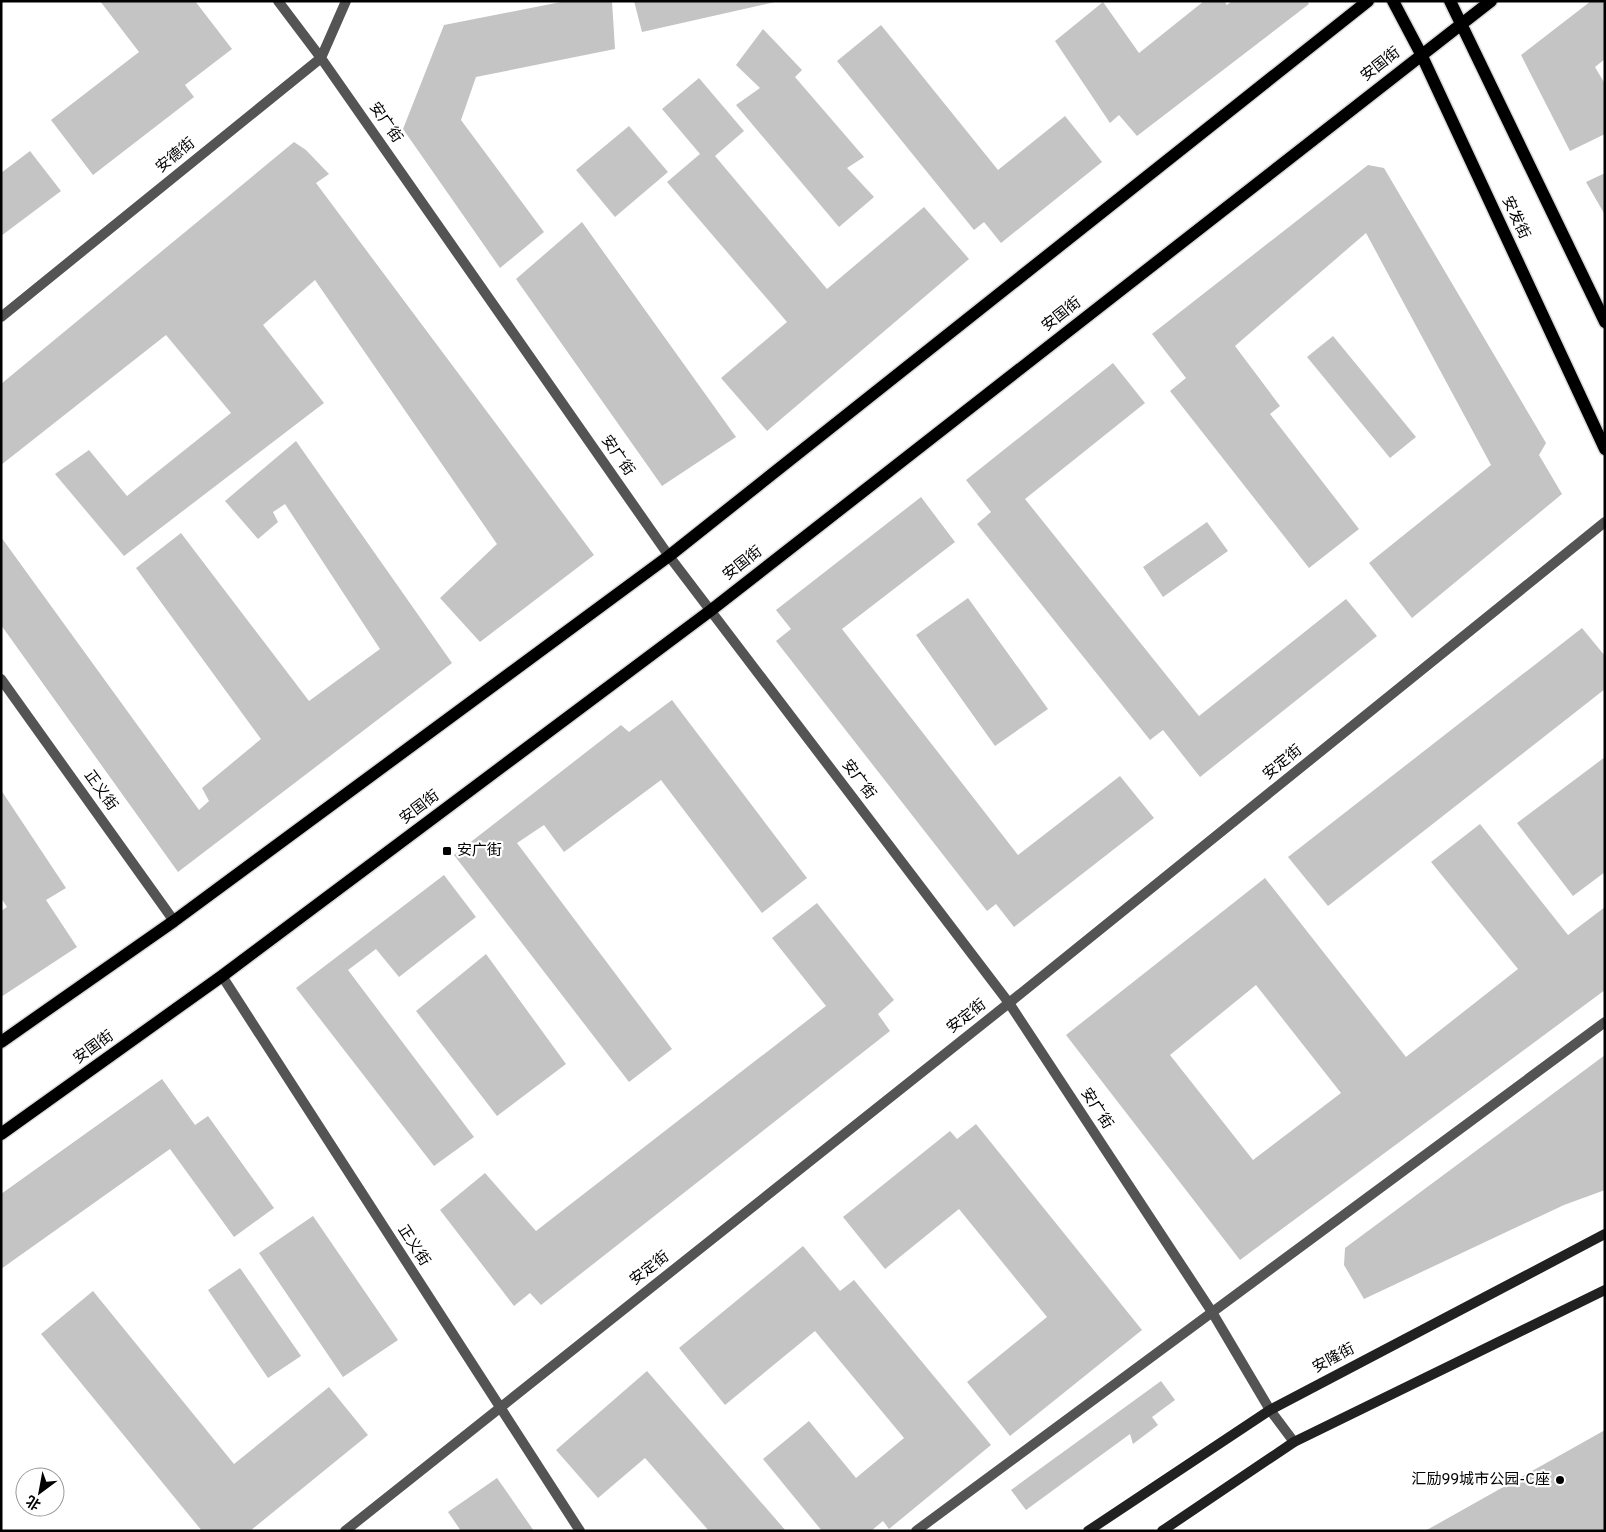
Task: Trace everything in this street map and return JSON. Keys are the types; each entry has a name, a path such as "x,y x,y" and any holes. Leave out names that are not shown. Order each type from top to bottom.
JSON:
{"main road":[{"path":"1,1042 174,921 669,556 1368,1"},
{"name":"安发街","path":"1394,1 1421,54 1605,449"},
{"path":"1450,1 1605,322"},
{"name":"安国街","path":"1,1134 222,976 710,610 1491,1"},
{"name":"安隆街","path":"1088,1531 1270,1410 1605,1234"},
{"path":"1162,1531 1294,1442 1605,1290"}],"street":[{"name":"安广街","path":"278,1 321,58 669,556 1008,1003 1212,1312 1270,1410 1294,1442"},
{"name":"安德街","path":"1,317 321,58 346,1"},
{"name":"安定街","path":"345,1531 1008,1003 1605,522"},
{"name":"正义街","path":"1,679 174,921"},
{"name":"正义街","path":"222,976 580,1531"},
{"path":"916,1531 1605,1022"}],"building":[{"path":"100,1 195,1 232,49 185,85 194,97 93,175 51,120 139,52"},
{"path":"566,1 612,1 615,49 476,77 461,120 544,232 500,268 403,129 444,25"},
{"path":"634,1 774,1 775,2 642,32"},
{"path":"1204,1 1224,1 1227,5 1232,1 1307,1 1309,4 1137,136 1119,115 1110,123 1055,41 1103,2 1139,53"},
{"path":"1591,1 1605,1 1605,59 1595,67 1605,84 1605,134 1570,151 1521,55"},
{"path":"881,25 998,170 1065,116 1102,162 1001,243 984,222 974,230 837,61"},
{"path":"763,29 802,70 795,77 864,157 847,168 874,197 839,227 736,105 760,88 736,65"},
{"path":"699,78 744,131 715,156 827,289 924,207 969,259 767,431 721,378 787,322 667,182 700,154 662,109"},
{"path":"629,126 668,172 615,217 576,170"},
{"path":"294,142 306,150 329,174 316,183 594,555 480,642 440,598 497,544 315,280 263,325 324,403 124,556 55,474 89,450 127,496 231,413 166,335 1,465 1,384"},
{"path":"30,151 61,191 1,236 1,173"},
{"path":"1368,165 1384,168 1546,443 1539,455 1562,494 1412,618 1369,563 1491,465 1366,233 1235,346 1280,406 1270,414 1359,529 1309,568 1170,391 1186,378 1152,334"},
{"path":"1605,173 1605,215 1586,182"},
{"path":"582,222 736,437 662,486 516,279"},
{"path":"1333,336 1416,437 1390,458 1307,357"},
{"path":"1113,363 1145,403 1025,499 1199,716 1346,599 1377,636 1200,777 1163,730 1150,740 977,524 991,512 966,480"},
{"path":"296,441 452,663 178,872 1,625 1,537 199,810 209,801 202,788 261,739 136,568 181,533 309,701 380,649 285,504 273,512 278,522 258,539 225,501"},
{"path":"921,497 955,542 842,629 1018,855 1120,776 1154,818 1014,927 996,904 987,911 776,641 791,629 776,610"},
{"path":"1207,522 1228,551 1163,597 1143,567"},
{"path":"968,598 1048,709 995,746 916,635"},
{"path":"1582,628 1605,656 1605,689 1328,906 1288,857"},
{"path":"672,700 807,878 762,913 661,780 564,852 544,825 517,843 672,1049 629,1082 454,855 621,725 629,732"},
{"path":"1605,757 1605,872 1573,896 1517,823"},
{"path":"1,790 66,888 46,900 77,947 1,997 1,911 7,907 1,898"},
{"path":"1480,824 1568,935 1605,907 1605,990 1240,1260 1066,1035 1265,878 1406,1057 1518,969 1431,862","holes":["1256,985 1341,1093 1253,1160 1170,1055"]},
{"path":"444,875 476,917 399,977 376,949 348,970 474,1137 434,1166 296,988"},
{"path":"817,903 894,1000 878,1014 890,1031 541,1305 530,1293 514,1306 440,1210 485,1173 536,1231 826,1006 772,938"},
{"path":"486,954 566,1064 497,1116 416,1011"},
{"path":"1605,1055 1605,1190 1564,1205 1364,1299 1344,1265 1345,1248"},
{"path":"162,1079 195,1125 208,1116 274,1208 234,1237 170,1149 1,1269 1,1194"},
{"path":"976,1124 1142,1330 1010,1436 967,1382 1047,1317 959,1209 885,1269 843,1217 950,1131 957,1139"},
{"path":"313,1216 398,1340 343,1377 259,1253"},
{"path":"803,1246 840,1291 854,1280 991,1445 889,1529 883,1521 871,1531 822,1531 763,1459 809,1421 856,1478 904,1438 815,1331 725,1405 679,1348"},
{"path":"240,1268 301,1356 268,1378 208,1290"},
{"path":"93,1291 234,1464 329,1387 368,1435 250,1531 202,1531 41,1334"},
{"path":"647,1371 786,1531 709,1531 645,1458 598,1498 556,1450"},
{"path":"1161,1381 1175,1400 1152,1417 1158,1425 1133,1444 1130,1434 1026,1510 1011,1490"},
{"name":"汇励99城市公园-C座","path":"1605,1430 1605,1531 1425,1531"},
{"path":"497,1478 534,1531 461,1531 448,1512"}],"place":[{"name":"安广街","path":"447,851"},
{"name":"汇励99城市公园-C座","path":"1560,1480"}]}
